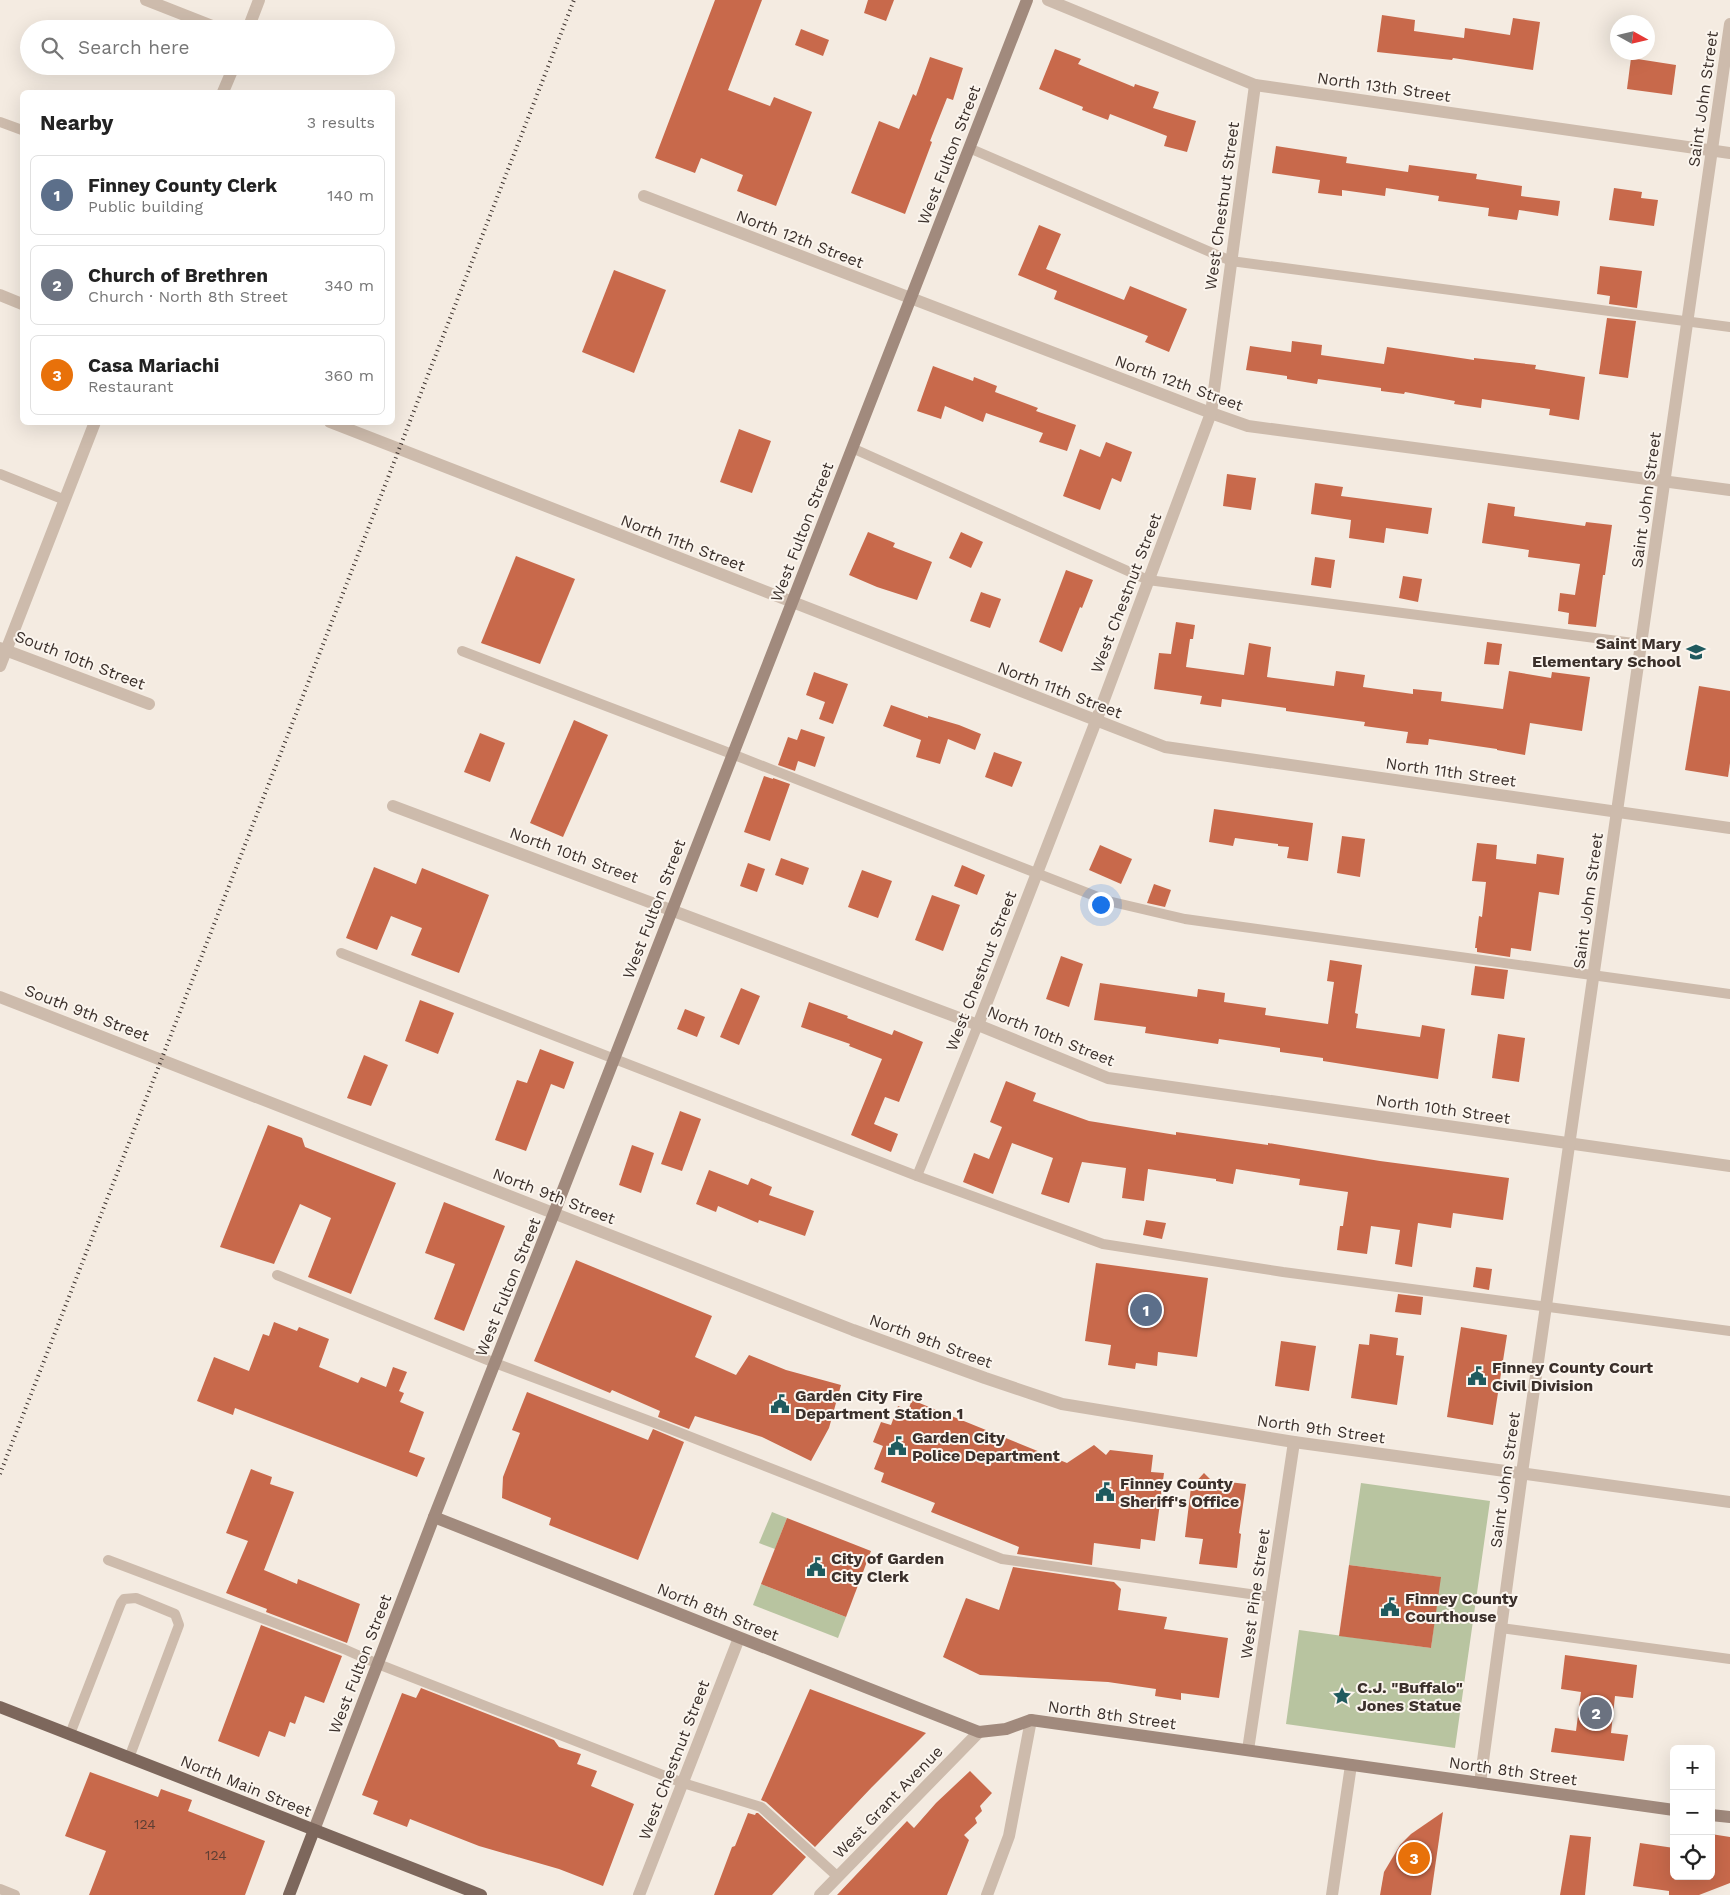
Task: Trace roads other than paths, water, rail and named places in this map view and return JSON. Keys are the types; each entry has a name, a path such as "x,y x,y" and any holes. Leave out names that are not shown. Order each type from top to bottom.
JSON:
{"main road":[{"name":"North Main Street","path":"0,1707 481,1895"},
{"path":"289,1895 314,1830"}],"street":[{"path":"146,0 197,20"},
{"path":"252,20 260,0"},
{"name":"West Fulton Street","path":"314,1830 434,1517 554,1214 1026,0"},
{"name":"North 13th Street","path":"1048,0 1254,85 1730,153"},
{"name":"Saint John Street","path":"1480,1782 1522,1473 1730,24"},
{"path":"225,90 231,75"},
{"name":"West Chestnut Street","path":"978,1025 1096,721 1211,413 1254,85"},
{"name":"North 12th Street","path":"644,196 910,299 1248,426 1730,490"},
{"path":"0,296 20,303"},
{"path":"0,666 3,649 94,425"},
{"name":"North 11th Street","path":"337,425 1165,747 1730,828"},
{"name":"South 10th Street","path":"3,649 149,704"},
{"name":"North 10th Street","path":"393,806 978,1025 1108,1078 1730,1166"},
{"name":"South 9th Street","path":"0,997 162,1060"},
{"name":"North 9th Street","path":"162,1060 853,1330 1062,1404 1294,1442 1730,1502"},
{"name":"West Pine Street","path":"1248,1750 1294,1442"},
{"name":"North 8th Street","path":"434,1517 978,1732 1006,1729 1031,1720 1670,1809"},
{"name":"West Chestnut Street","path":"639,1895 739,1638"},
{"path":"987,1895 1010,1836 1031,1720"},
{"name":"West Grant Avenue","path":"820,1895 978,1732"},
{"path":"1332,1895 1352,1765"},
{"path":"1715,1815 1730,1817"}],"lane":[{"path":"0,122 20,129"},
{"path":"969,148 1231,261 1730,326"},
{"path":"852,448 1148,580 1641,644"},
{"path":"0,474 65,500"},
{"path":"462,651 1108,901 1185,920 1730,994"},
{"path":"341,954 917,1176 1103,1244 1283,1272 1730,1331"},
{"name":"West Chestnut Street","path":"917,1176 978,1025"},
{"path":"277,1275 495,1363 655,1423 1002,1559 1271,1597"},
{"path":"108,1560 344,1649 682,1783 760,1807 838,1877"},
{"path":"70,1734 120,1603 124,1599 136,1598 175,1614 178,1625 129,1758"},
{"path":"1501,1628 1730,1659"},
{"path":"0,1889 15,1895"}],"railway":[{"path":"0,1474 574,0"}],"place":[{"name":"Saint Mary Elementary School","path":"1696,652"},
{"name":"Finney County Clerk","path":"1146,1310"},
{"name":"Finney County Court Civil Division","path":"1477,1376"},
{"name":"Garden City Fire Department Station 1","path":"780,1404"},
{"name":"Garden City Police Department","path":"897,1446"},
{"name":"Finney County Sheriff's Office","path":"1105,1492"},
{"name":"City of Garden City Clerk","path":"816,1567"},
{"name":"Finney County Courthouse","path":"1390,1607"},
{"name":"C.J. \"Buffalo\" Jones Statue","path":"1342,1696"},
{"name":"Church of Brethren","path":"1596,1713"},
{"name":"Casa Mariachi","path":"1414,1858"}]}
